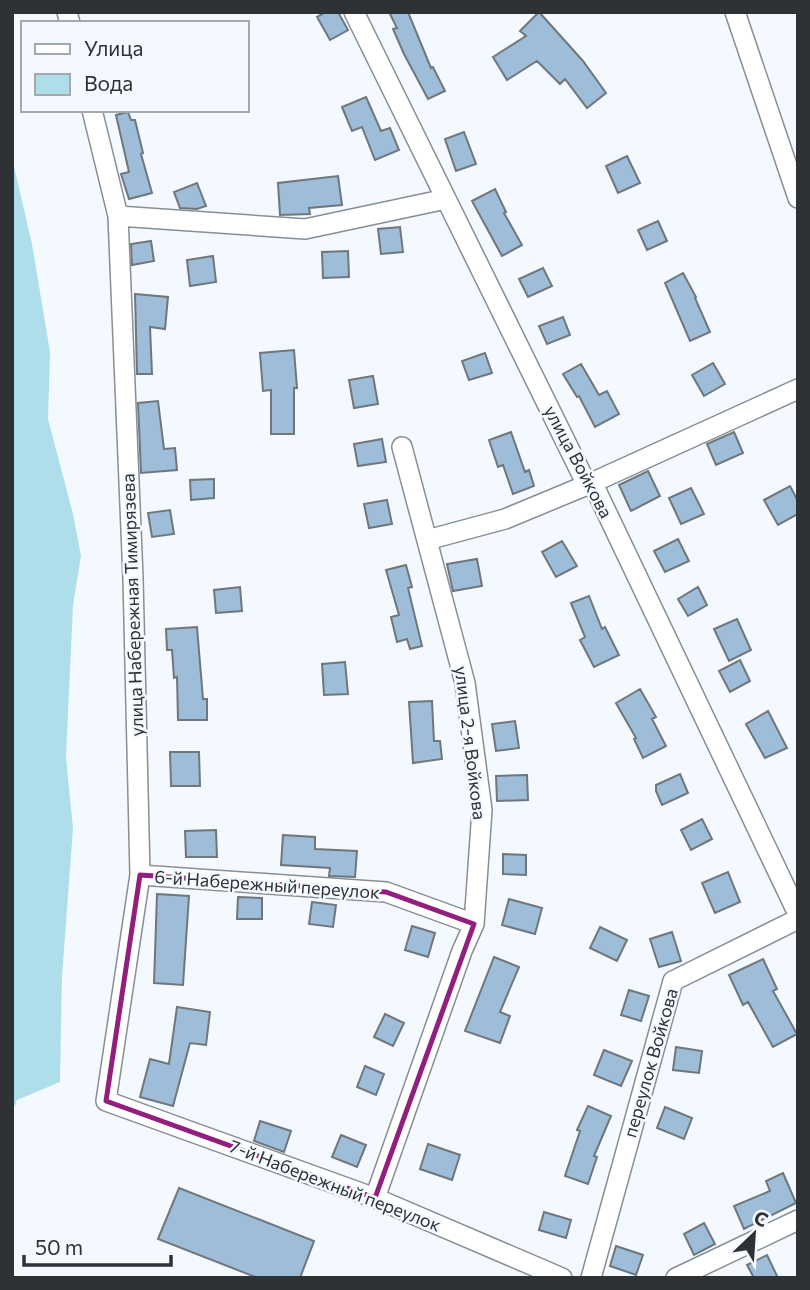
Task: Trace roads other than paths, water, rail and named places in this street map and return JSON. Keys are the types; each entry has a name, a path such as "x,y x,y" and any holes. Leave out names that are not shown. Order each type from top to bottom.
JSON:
{"street":[{"name":"улица Войкова","path":"354,12 587,485 595,488 798,917"},
{"path":"735,12 798,198"},
{"name":"улица Набережная Тимирязева","path":"92,112 118,216 133,578 139,875 106,1101"},
{"path":"118,216 305,229 446,199"},
{"path":"426,540 505,519 587,485 798,389"},
{"name":"улица 2-я Войкова","path":"375,1198 462,951 474,924 482,810 465,683 402,447"},
{"name":"6-й Набережный переулок","path":"139,875 386,892 474,924"},
{"name":"переулок Войкова","path":"590,1278 673,981 798,917"},
{"name":"7-й Набережный переулок","path":"106,1101 375,1198 562,1278"},
{"path":"676,1278 709,1270 798,1220"}],"water":[{"path":"12,158 32,244 50,352 48,419 81,556 73,605 66,757 73,829 62,976 60,1082 17,1100 12,1113"}]}
